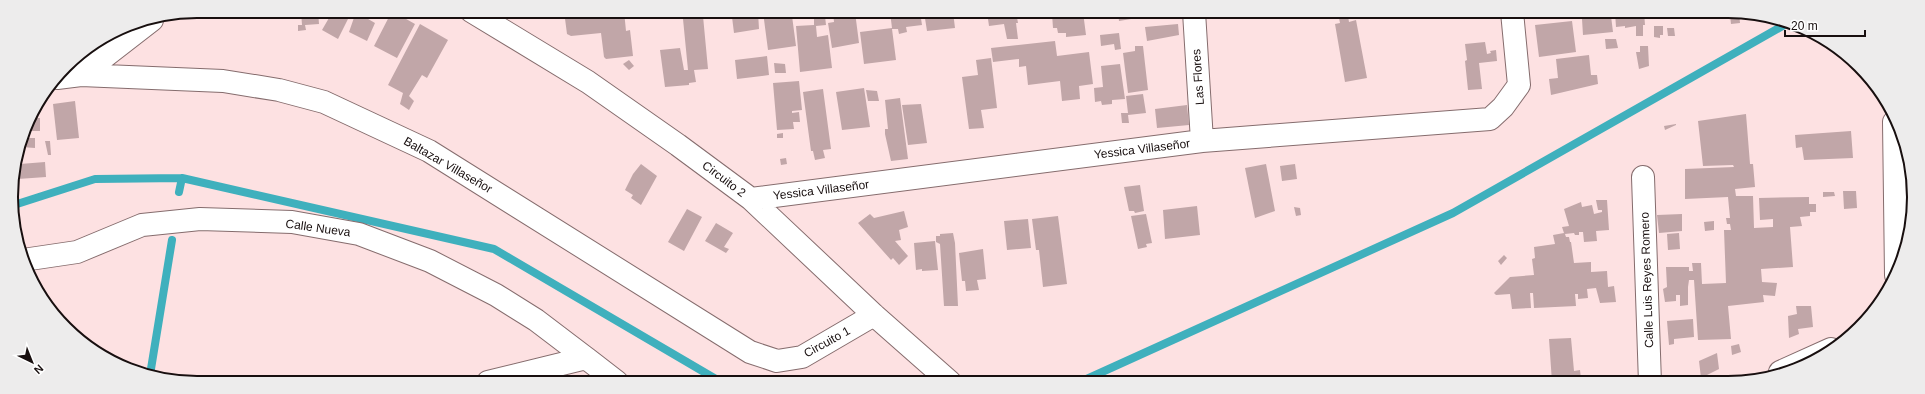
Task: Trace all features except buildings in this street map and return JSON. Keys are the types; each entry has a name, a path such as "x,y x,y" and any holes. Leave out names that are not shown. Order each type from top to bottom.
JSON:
{"street":[{"name":"Circuito 2","path":"483,18 588,82 678,144 751,200 874,315 943,376"},
{"name":"Las Flores","path":"1194,18 1202,141"},
{"name":"Yessica Villaseñor","path":"751,200 1202,141 1490,119 1503,107 1519,86 1513,18"},
{"path":"81,75 145,26"},
{"name":"Baltazar Villaseñor","path":"64,77 81,75 223,81 279,90 324,102 429,151 750,352 777,361"},
{"path":"1894,130 1896,260"},
{"name":"Calle Luis Reyes Romero","path":"1643,177 1650,376"},
{"name":"Calle Nueva","path":"29,259 77,252 142,225 200,219 292,222 360,234 430,261 496,295 536,320 586,358"},
{"name":"Circuito 1","path":"777,361 802,357 874,315"},
{"path":"512,376 586,358 609,376"}],"waterway":[{"path":"1093,376 1453,213 1782,26"},
{"path":"179,192 182,178"},
{"path":"18,204 95,179 182,178 494,249 711,376"},
{"path":"151,370 172,240"}]}
